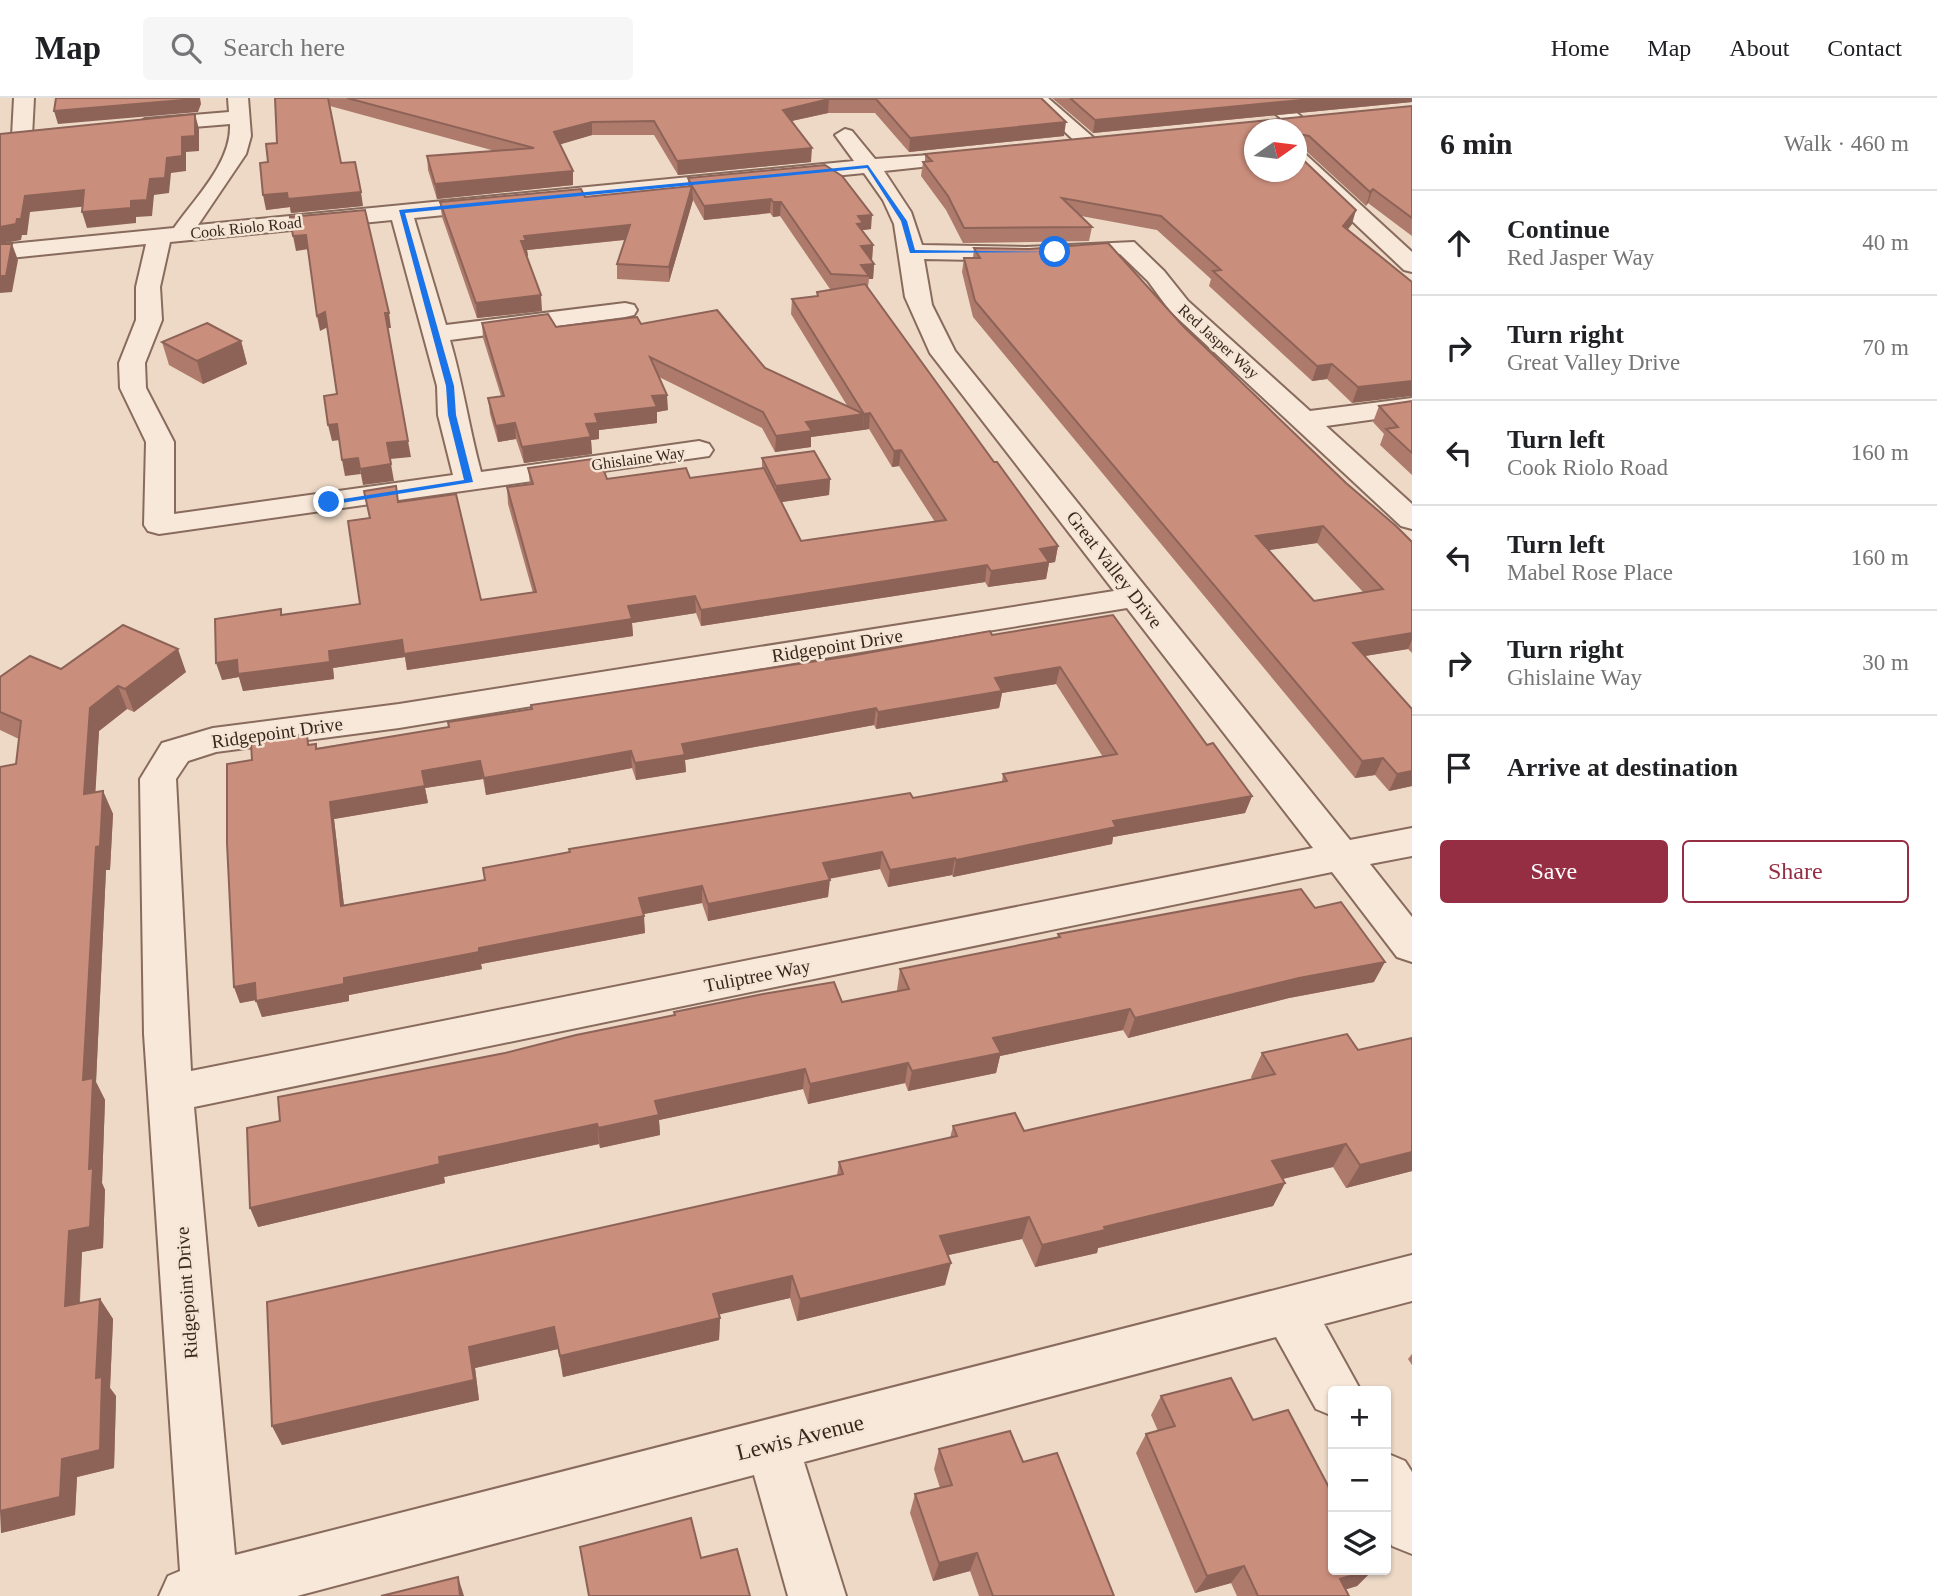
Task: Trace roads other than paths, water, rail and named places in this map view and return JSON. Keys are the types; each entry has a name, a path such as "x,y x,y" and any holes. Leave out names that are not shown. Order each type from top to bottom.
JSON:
{"street":[{"path":"22,136 24,98"},
{"path":"1265,98 1294,119"},
{"path":"1038,99 1088,143"},
{"path":"131,127 239,108 242,136 236,154 170,235"},
{"path":"1307,121 1324,119"},
{"path":"0,138 49,134"},
{"name":"Great Valley Drive","path":"845,135 904,221 912,252 916,290 925,320 943,353 1412,946"},
{"path":"1060,146 1114,141"},
{"name":"Cook Riolo Road","path":"0,252 992,153"},
{"path":"1307,165 1412,265"},
{"path":"617,168 626,189"},
{"path":"401,212 437,334 469,482"},
{"name":"Ghislaine Way","path":"170,235 158,253 148,287 149,320 132,363 133,388 160,442 159,525 699,450"},
{"name":"Red Jasper Way","path":"912,252 1026,254 1126,247 1156,276 1180,306 1307,420 1412,520"},
{"path":"437,334 625,310"},
{"path":"1307,420 1412,406"},
{"name":"Ridgepoint Drive","path":"202,1594 172,1093 166,1034 158,779 175,752 213,740 399,716 1137,597"},
{"name":"Tuliptree Way","path":"172,1093 1412,842"},
{"name":"Lewis Avenue","path":"202,1594 1412,1278"},
{"path":"1289,1312 1332,1386"},
{"path":"772,1444 817,1596"},
{"path":"1391,1489 1412,1526"}]}
